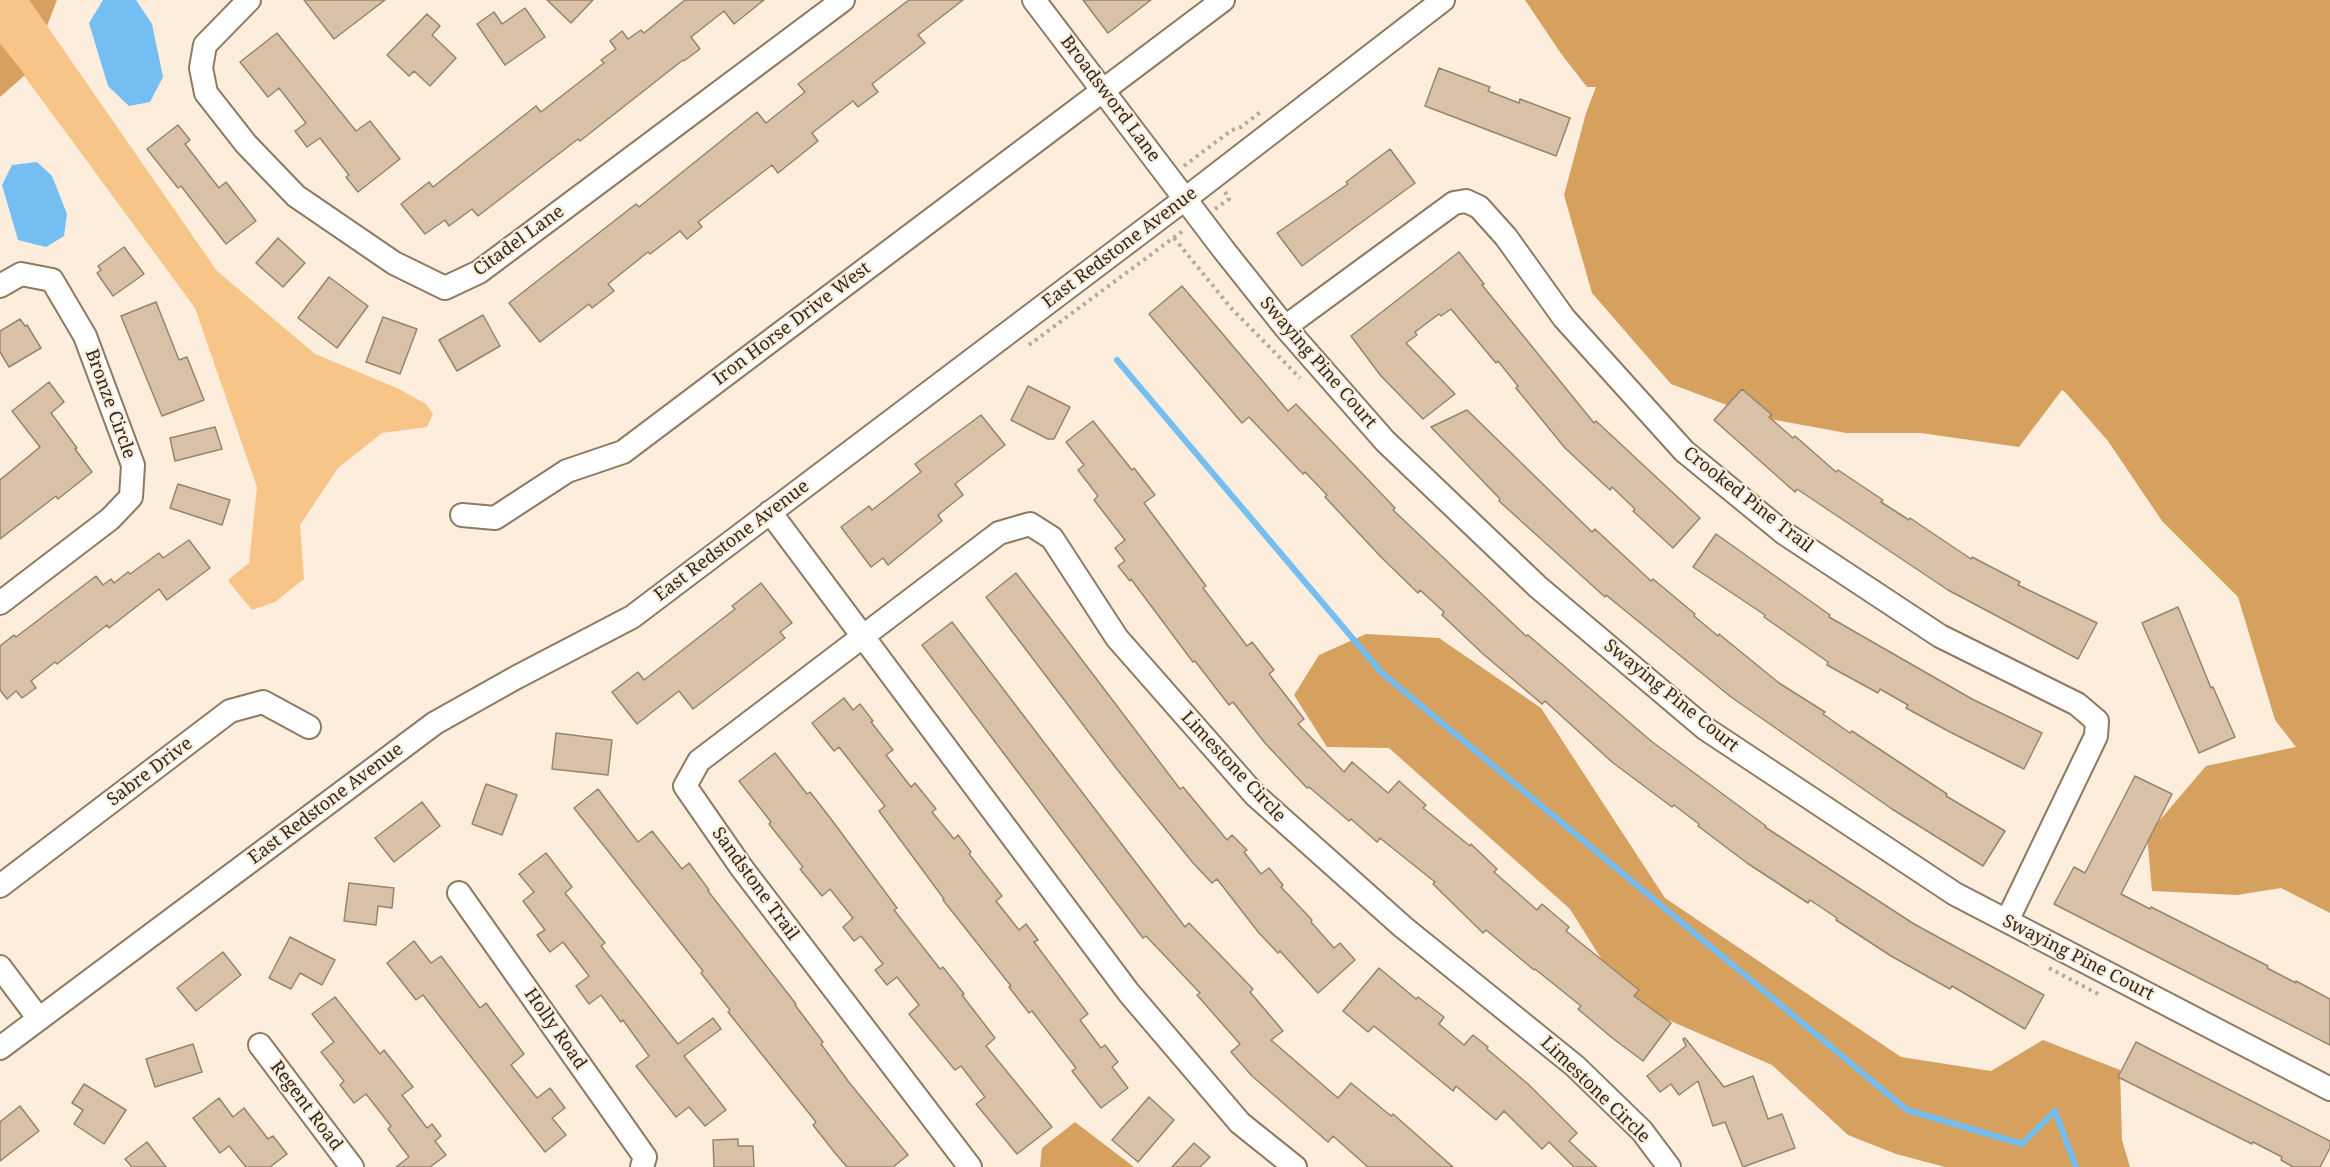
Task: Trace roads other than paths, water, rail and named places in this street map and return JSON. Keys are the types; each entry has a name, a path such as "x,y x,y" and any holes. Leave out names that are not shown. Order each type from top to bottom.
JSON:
{"street":[{"name":"Citadel Lane","path":"249,0 205,45 201,68 206,93 246,144 296,196 394,263 445,288 479,272 843,0"},
{"name":"Broadsword Lane","path":"1034,0 1185,199"},
{"name":"Iron Horse Drive West","path":"462,515 495,518 567,471 623,452 1223,0"},
{"name":"East Redstone Avenue","path":"0,1048 435,723 517,676 632,617 1185,199 1443,0"},
{"name":"Swaying Pine Court","path":"1185,199 1285,327 1385,441 1538,587 1706,729 1955,894 2330,1089"},
{"name":"Crooked Pine Trail","path":"1285,327 1454,203 1466,201 1479,207 1506,237 1564,318 1684,451 1784,533 1940,636 2076,704 2097,721 2096,736 2007,921"},
{"name":"Bronze Circle","path":"0,286 21,274 52,280 85,336 133,465 131,497 110,519 0,603"},
{"path":"770,512 1129,993 1240,1123 1295,1167"},
{"name":"Limestone Circle","path":"863,636 999,532 1030,524 1052,537 1118,638 1255,795 1403,927 1575,1066 1642,1131 1669,1167"},
{"name":"Sandstone Trail","path":"863,636 699,761 685,786 741,867 969,1167"},
{"name":"Sabre Drive","path":"0,886 230,711 263,702 309,727"},
{"name":"Holly Road","path":"459,893 645,1157 642,1167"},
{"path":"0,967 39,1019"},
{"name":"Regent Road","path":"260,1045 352,1167"}],"water":[{"path":"103,0 136,0 152,24 163,77 150,102 129,106 108,86 89,23"},
{"path":"37,162 52,176 67,214 64,236 46,247 18,240 2,185 12,165"}],"waterway":[{"path":"1117,360 1382,673 1907,1110 2022,1144 2055,1111 2076,1167"}]}
